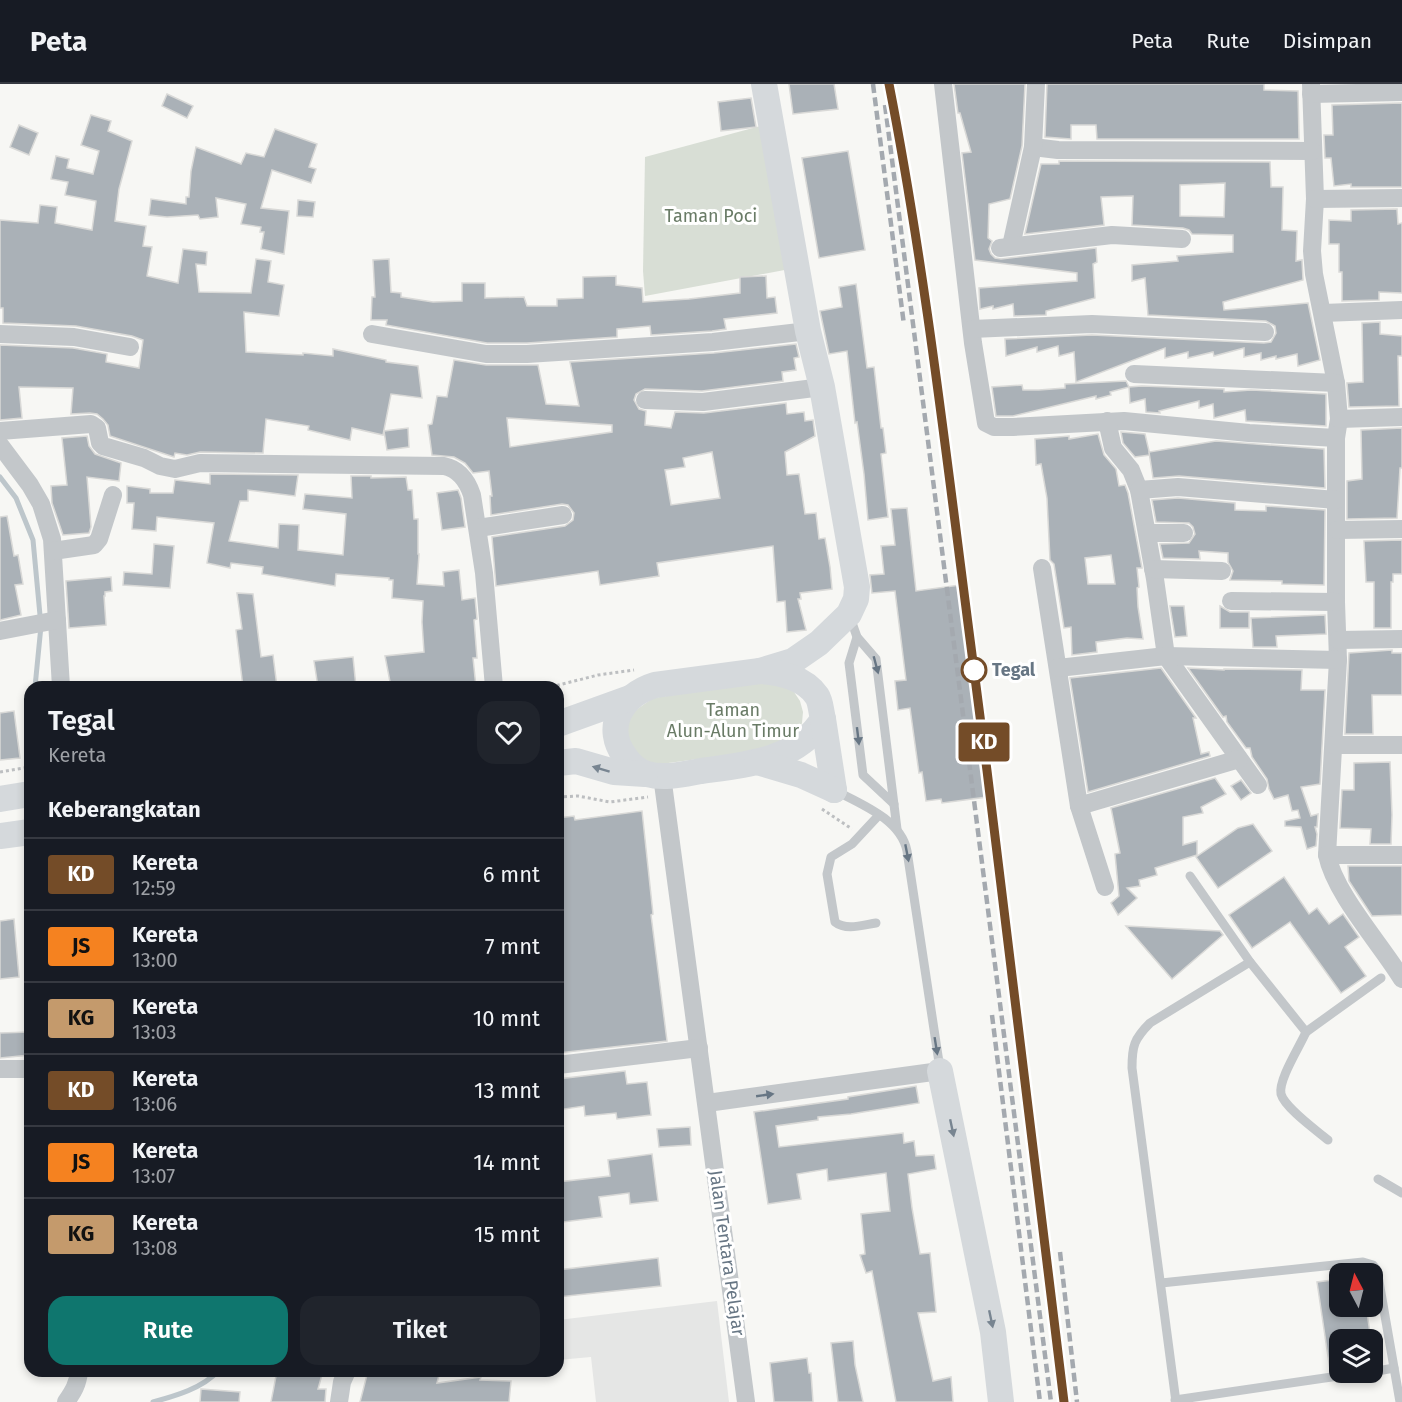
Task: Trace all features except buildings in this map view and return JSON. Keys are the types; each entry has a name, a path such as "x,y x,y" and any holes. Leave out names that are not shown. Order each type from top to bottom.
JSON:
{"street":[{"path":"657,782 629,763 621,752 616,738 616,723 621,710 641,689 760,671 793,661 819,643 853,626 857,587 822,387 808,331 764,84"},
{"path":"943,84 972,329 986,423 994,427 1013,427 1134,421 1250,433 1336,438"},
{"path":"1036,84 1033,147 1005,247 1112,235 1182,239"},
{"path":"1395,974 1341,890 1330,869 1327,855 1338,660 1335,602 1338,418 1336,383 1314,274 1312,251 1315,199 1311,89 1402,92"},
{"path":"1033,147 1064,151 1092,149 1312,151"},
{"path":"1315,199 1402,198"},
{"path":"1323,313 1402,310"},
{"path":"972,329 1092,324 1265,332"},
{"path":"372,334 486,354 527,354 713,342 808,331"},
{"path":"0,334 74,338 130,347"},
{"path":"1134,374 1336,383"},
{"path":"645,400 703,402 822,387"},
{"path":"1338,418 1402,417"},
{"path":"1107,421 1113,448 1131,470 1139,490 1154,569 1166,656 1258,785"},
{"path":"0,431 91,424 97,428 99,441 103,446 175,469 200,464 444,466 459,473 469,487 478,528 493,681"},
{"path":"0,446 30,485 46,518 53,551 54,621 60,681"},
{"path":"1139,490 1178,487 1336,500"},
{"path":"53,551 94,545 99,539 113,495"},
{"path":"478,528 563,515"},
{"path":"1337,530 1402,529"},
{"path":"1148,533 1184,533"},
{"path":"1042,568 1079,806 1105,887"},
{"path":"1154,569 1222,571"},
{"path":"1231,601 1335,602"},
{"path":"0,631 54,621"},
{"path":"1338,640 1402,639"},
{"path":"819,643 825,797"},
{"path":"1058,668 1166,656 1338,660"},
{"path":"564,762 576,761 657,782 757,762 782,754 816,731 821,708 810,688 789,676 760,671"},
{"path":"564,722 630,698"},
{"path":"1334,745 1402,745"},
{"path":"1079,806 1239,759"},
{"path":"757,762 801,775 825,797"},
{"name":"Jalan Tentara Pelajar","path":"657,782 707,1103 746,1402"},
{"path":"0,799 24,795"},
{"path":"0,836 24,833"},
{"path":"1327,855 1402,855"},
{"path":"564,1064 699,1048"},
{"path":"0,1069 24,1069"},
{"path":"707,1103 940,1071 993,1332 1001,1402"},
{"path":"66,1402 73,1392 78,1377"},
{"path":"339,1402 344,1377"}],"lane":[{"path":"853,626 876,659 897,829"},
{"path":"853,626 849,663 863,775 894,804"},
{"path":"825,797 879,815 897,829 904,839 908,851 940,1071"},
{"path":"876,922 848,927 840,926 835,922 827,874 831,857 852,844 879,815"},
{"path":"1190,876 1250,962 1306,1032"},
{"path":"1250,962 1150,1023 1139,1033 1132,1048 1132,1068 1176,1401 1329,1378"},
{"path":"1328,1140 1288,1105 1281,1095 1281,1085 1306,1032 1395,974"},
{"path":"1378,1179 1402,1193"},
{"path":"1161,1283 1363,1262 1373,1265 1377,1270 1400,1402"},
{"path":"1383,1370 1394,1368"}],"path":[{"path":"0,772 24,768"},
{"path":"564,797 578,796 610,802 657,782"},
{"path":"825,797 861,835"}],"shaded area":[{"path":"717,1301 729,1402 596,1402 591,1357 564,1359 564,1319"}],"green space":[{"name":"Taman Poci","path":"764,125 790,269 645,296 643,271 645,157"},
{"name":"Taman Alun-Alun Timur","path":"764,682 785,686 794,692 803,712 798,732 772,749 661,764 651,764 633,753 625,725 629,715 653,698"}],"waterway":[{"path":"0,477 16,498 33,540 41,626 36,681"},
{"path":"153,1402 197,1387 212,1377"}],"railway":[{"path":"873,84 904,325"},
{"path":"889,84 913,219 942,422 1006,917 1064,1402"},
{"path":"885,105 1051,1402"},
{"path":"992,1015 1040,1402"},
{"path":"1060,1252 1077,1402"}],"train":[{"name":"KD","path":"889,84 907,175 947,455 1007,915 1064,1402"}],"place":[{"name":"Tegal","path":"974,670"}]}
